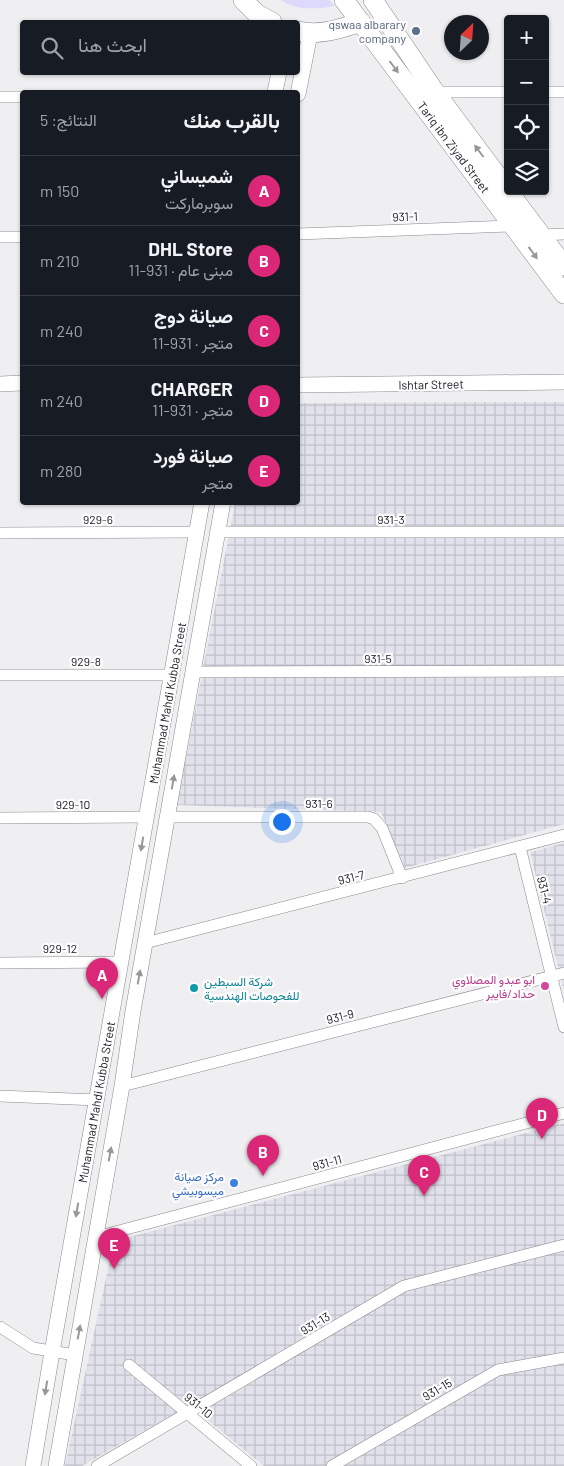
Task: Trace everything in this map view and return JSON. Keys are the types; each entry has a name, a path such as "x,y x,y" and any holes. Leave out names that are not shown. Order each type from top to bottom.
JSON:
{"main road":[{"path":"243,0 257,14 268,20"},
{"name":"Tariq ibn Ziyad Street","path":"344,0 564,294"},
{"name":"Tariq ibn Ziyad Street","path":"374,2 435,92 504,186"},
{"path":"304,32 335,30 361,22"},
{"name":"Tariq ibn Ziyad Street","path":"511,195 564,266"}],"street":[{"path":"300,73 304,32"},
{"path":"275,90 278,75"},
{"path":"298,90 300,75"},
{"path":"435,92 504,92"},
{"path":"549,92 564,92"},
{"path":"0,97 20,97"},
{"name":"931-1","path":"300,234 513,226"},
{"path":"541,235 564,234"},
{"path":"0,237 20,237"},
{"name":"Ishtar Street","path":"300,385 564,382"},
{"path":"0,384 20,384"},
{"name":"Muhammad Mahdi Kubba Street","path":"33,1466 201,505"},
{"name":"Muhammad Mahdi Kubba Street","path":"56,1466 222,505"},
{"name":"929-6","path":"0,533 196,532"},
{"name":"931-3","path":"217,532 564,532"},
{"path":"188,584 207,586"},
{"name":"931-5","path":"192,672 564,671"},
{"name":"929-8","path":"0,675 171,675"},
{"name":"929-10","path":"0,818 147,817"},
{"name":"931-6","path":"167,817 368,817 374,819 382,828 402,878"},
{"name":"931-7","path":"145,944 564,835"},
{"name":"931-4","path":"520,847 558,975 564,1028"},
{"name":"929-12","path":"0,963 121,962"},
{"name":"931-9","path":"122,1086 558,975"},
{"path":"114,1003 133,1011"},
{"path":"0,1096 97,1100"},
{"name":"931-11","path":"96,1238 564,1114"},
{"name":"931-13","path":"97,1466 404,1286 564,1245"},
{"path":"0,1327 34,1348 75,1355"},
{"name":"931-15","path":"332,1466 498,1370 564,1358"},
{"name":"931-10","path":"129,1365 251,1466"}],"shaded area":[{"path":"281,0 329,0 335,6 300,8"},
{"path":"564,402 564,824 405,868 381,812 177,805 235,505 300,505 300,403"},
{"path":"564,843 564,991 530,852"},
{"path":"564,1123 564,1466 264,1466 189,1405 82,1466 65,1466 114,1241"}],"place":[{"name":"qswaa albarary company","path":"416,31"},
{"name":"ابو عبدو المصلاوي حداد/فايبر","path":"545,986"},
{"name":"شركة السبطين للفحوصات الهندسية","path":"194,988"},
{"name":"شميساني","path":"102,999"},
{"name":"CHARGER","path":"542,1139"},
{"name":"DHL Store","path":"263,1176"},
{"name":"مركز صيانة ميسوبيشي","path":"234,1183"},
{"name":"صيانة دوج","path":"424,1196"},
{"name":"صيانة فورد","path":"114,1269"}]}
